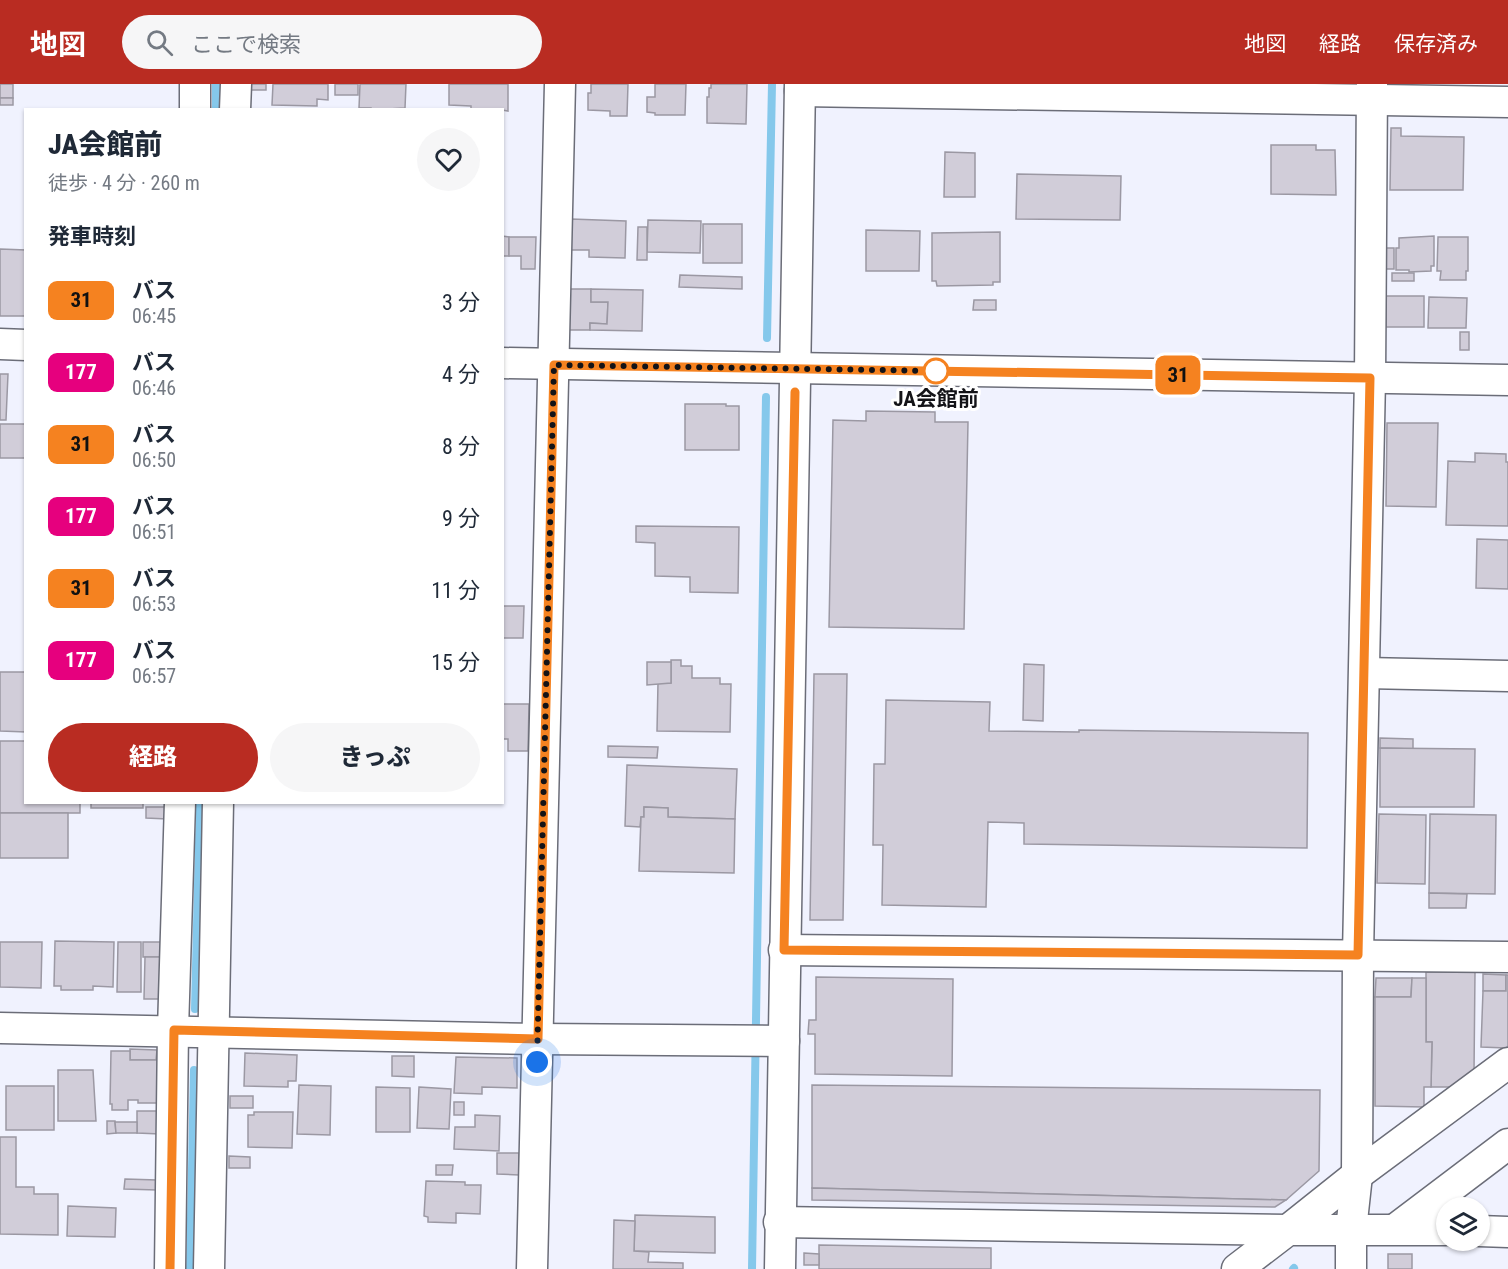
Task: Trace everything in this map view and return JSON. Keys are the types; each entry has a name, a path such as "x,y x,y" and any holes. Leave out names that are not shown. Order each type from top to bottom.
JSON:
{"street":[{"path":"195,84 195,108"},
{"path":"235,108 236,84"},
{"path":"532,1269 560,84"},
{"path":"780,1269 778,1041 784,950 800,88 1372,92 1508,102"},
{"path":"1351,1269 1351,1230 1357,1175 1358,955 1370,378 1372,92"},
{"path":"0,344 24,345"},
{"path":"504,363 1508,380"},
{"path":"1365,673 1508,676"},
{"path":"170,1269 180,804"},
{"path":"208,1269 218,804"},
{"path":"784,950 1508,957"},
{"path":"0,1028 538,1039 778,1041"},
{"path":"1237,1269 1357,1175 1508,1063"},
{"path":"1397,1228 1508,1144"},
{"path":"780,1222 1288,1230 1436,1230"},
{"path":"1490,1231 1508,1232"}],"building":[{"path":"0,84 13,84 13,98 0,98"},
{"path":"243,84 266,84 266,90 243,90"},
{"path":"273,84 328,84 328,100 317,99 317,106 272,105"},
{"path":"335,84 358,84 358,95 335,95"},
{"path":"360,84 406,84 405,108 359,108"},
{"path":"449,84 508,84 508,111 504,110 504,108 449,105"},
{"path":"591,84 628,84 627,116 610,116 610,111 588,110 588,93 591,93"},
{"path":"655,84 686,84 685,115 655,115 655,113 647,112 647,97 655,97"},
{"path":"711,84 747,84 746,124 707,123 707,97 709,97"},
{"path":"0,98 13,98 13,105 0,105"},
{"path":"1391,128 1401,128 1401,136 1464,137 1463,190 1390,190"},
{"path":"1271,145 1316,145 1316,150 1335,150 1336,195 1271,194"},
{"path":"945,152 975,153 975,197 944,197"},
{"path":"1017,174 1121,176 1120,220 1016,219"},
{"path":"571,219 626,221 625,258 589,257 589,250 570,250"},
{"path":"648,220 701,221 700,253 647,252"},
{"path":"703,224 742,224 742,263 703,263"},
{"path":"638,227 647,227 647,260 637,260"},
{"path":"866,230 920,231 919,271 866,271"},
{"path":"1000,232 1000,282 993,282 993,285 937,286 936,281 932,281 932,233"},
{"path":"504,236 509,237 509,256 504,256"},
{"path":"1434,236 1434,266 1431,266 1431,271 1396,270 1396,248 1399,248 1399,238"},
{"path":"509,237 536,237 535,269 521,269 521,256 509,256"},
{"path":"1438,237 1468,237 1466,280 1440,280 1441,271 1437,271"},
{"path":"1385,248 1394,248 1394,269 1386,269"},
{"path":"0,249 24,250 24,316 0,316"},
{"path":"1392,273 1414,273 1414,281 1392,281"},
{"path":"680,275 742,277 742,289 679,287"},
{"path":"568,289 591,289 591,302 608,302 607,324 590,323 590,330 567,330"},
{"path":"591,289 643,290 642,331 590,330 590,323 607,324 608,302 591,302"},
{"path":"1386,296 1424,296 1424,327 1386,327"},
{"path":"1429,297 1467,298 1466,328 1428,328"},
{"path":"974,300 996,300 996,310 973,310"},
{"path":"1460,332 1469,332 1469,350 1460,350"},
{"path":"0,374 8,374 6,420 0,420"},
{"path":"685,404 739,406 739,450 685,450"},
{"path":"866,411 935,412 935,422 968,422 964,629 829,627 833,420 866,421"},
{"path":"1387,423 1438,423 1436,507 1386,506"},
{"path":"0,424 24,424 24,458 0,458"},
{"path":"1475,453 1506,454 1508,526 1446,525 1448,461 1475,462"},
{"path":"636,526 739,527 738,593 690,592 690,577 655,576 655,543 636,542"},
{"path":"1477,539 1508,540 1508,589 1476,588"},
{"path":"504,606 524,606 523,638 504,638"},
{"path":"671,660 681,660 681,666 692,666 692,678 720,678 720,684 731,684 730,732 657,731 658,683 671,683"},
{"path":"647,662 671,662 671,683 647,685"},
{"path":"1024,664 1044,665 1043,721 1023,720"},
{"path":"0,672 24,672 24,732 0,731"},
{"path":"814,674 847,674 843,920 810,920"},
{"path":"886,700 990,702 989,731 1308,733 1307,848 1024,844 1024,823 988,822 986,907 882,905 883,845 873,845 874,764 885,764"},
{"path":"504,704 529,704 528,751 508,751 508,739 504,739"},
{"path":"1380,738 1413,739 1413,749 1380,748"},
{"path":"0,741 24,741 24,804 80,804 80,813 0,813"},
{"path":"608,746 658,747 657,758 608,757"},
{"path":"1380,748 1475,749 1474,807 1380,807"},
{"path":"627,765 737,769 735,819 668,817 668,808 644,807 644,817 641,817 640,827 625,826"},
{"path":"91,804 143,804 143,808 91,808"},
{"path":"146,807 167,807 167,819 146,818"},
{"path":"644,807 668,808 668,817 735,819 734,873 639,871 641,817 644,817"},
{"path":"0,813 68,813 68,858 0,858"},
{"path":"1379,814 1426,815 1425,884 1377,883"},
{"path":"1430,814 1496,815 1495,894 1429,893"},
{"path":"1429,893 1467,894 1466,908 1429,908"},
{"path":"55,941 114,942 113,987 93,986 93,990 61,990 61,986 54,986"},
{"path":"0,942 42,942 41,988 0,987"},
{"path":"118,942 141,942 141,992 117,992"},
{"path":"143,942 166,942 166,957 143,957"},
{"path":"145,957 164,957 164,999 144,999"},
{"path":"1426,972 1475,972 1474,1072 1452,1087 1431,1087 1432,1042 1426,1042"},
{"path":"1483,974 1506,975 1506,991 1483,991"},
{"path":"1506,975 1508,975 1508,1046 1506,1048 1481,1047 1483,991 1506,991"},
{"path":"816,977 953,979 952,1076 815,1074 815,1034 808,1034 809,1020 816,1020"},
{"path":"1376,978 1412,978 1411,997 1375,997"},
{"path":"1412,978 1426,978 1426,1042 1432,1042 1431,1087 1424,1087 1424,1107 1375,1106 1375,997 1411,997"},
{"path":"130,1049 157,1050 156,1060 130,1060"},
{"path":"111,1051 130,1051 130,1060 162,1060 162,1103 138,1103 138,1100 128,1100 128,1110 112,1110 112,1104 110,1104"},
{"path":"245,1053 297,1055 296,1081 288,1081 288,1087 244,1086"},
{"path":"392,1056 414,1056 414,1077 392,1076"},
{"path":"456,1057 517,1058 517,1088 482,1087 482,1094 454,1093"},
{"path":"58,1070 93,1070 96,1121 58,1121"},
{"path":"299,1085 331,1086 330,1135 297,1134"},
{"path":"812,1085 1320,1090 1319,1171 1286,1200 812,1188"},
{"path":"6,1086 54,1086 54,1130 6,1130"},
{"path":"376,1087 410,1088 410,1132 376,1132"},
{"path":"419,1087 451,1089 449,1129 417,1128"},
{"path":"230,1096 253,1096 253,1108 230,1108"},
{"path":"454,1102 464,1102 464,1115 454,1115"},
{"path":"137,1111 161,1111 160,1134 137,1133"},
{"path":"254,1112 293,1112 292,1148 248,1147 248,1115 254,1115"},
{"path":"475,1115 500,1116 499,1151 454,1149 455,1127 475,1127"},
{"path":"107,1121 115,1121 116,1133 107,1134"},
{"path":"115,1122 137,1122 137,1133 116,1133"},
{"path":"0,1137 16,1137 16,1187 34,1187 34,1194 58,1194 58,1235 0,1234"},
{"path":"497,1153 519,1153 519,1175 497,1174"},
{"path":"229,1156 250,1157 250,1168 229,1168"},
{"path":"436,1165 453,1165 452,1175 436,1175"},
{"path":"125,1179 157,1180 157,1190 124,1189"},
{"path":"426,1181 465,1182 465,1185 481,1185 480,1214 456,1213 456,1223 428,1222 428,1217 424,1216"},
{"path":"812,1188 1286,1200 1275,1207 812,1200"},
{"path":"68,1206 116,1208 115,1237 67,1236"},
{"path":"635,1215 715,1217 715,1253 634,1251"},
{"path":"614,1220 635,1221 634,1251 649,1252 648,1262 683,1263 683,1269 613,1269"},
{"path":"819,1245 991,1248 991,1269 819,1269"},
{"path":"804,1253 819,1254 819,1265 804,1265"},
{"path":"1388,1254 1412,1254 1412,1269 1388,1269"}],"waterway":[{"path":"216,84 216,108"},
{"path":"767,338 772,84"},
{"path":"752,1269 766,397"},
{"path":"195,1009 200,804"},
{"path":"190,1269 194,1070"}],"bus line":[{"name":"31","path":"170,1269 174,1030 538,1039 554,365 1370,378 1358,955 784,950 795,392"}],"place":[{"name":"JA会館前","path":"936,371"}],"route":[{"path":"537,1062 554,365 939,371 936,371"}]}
